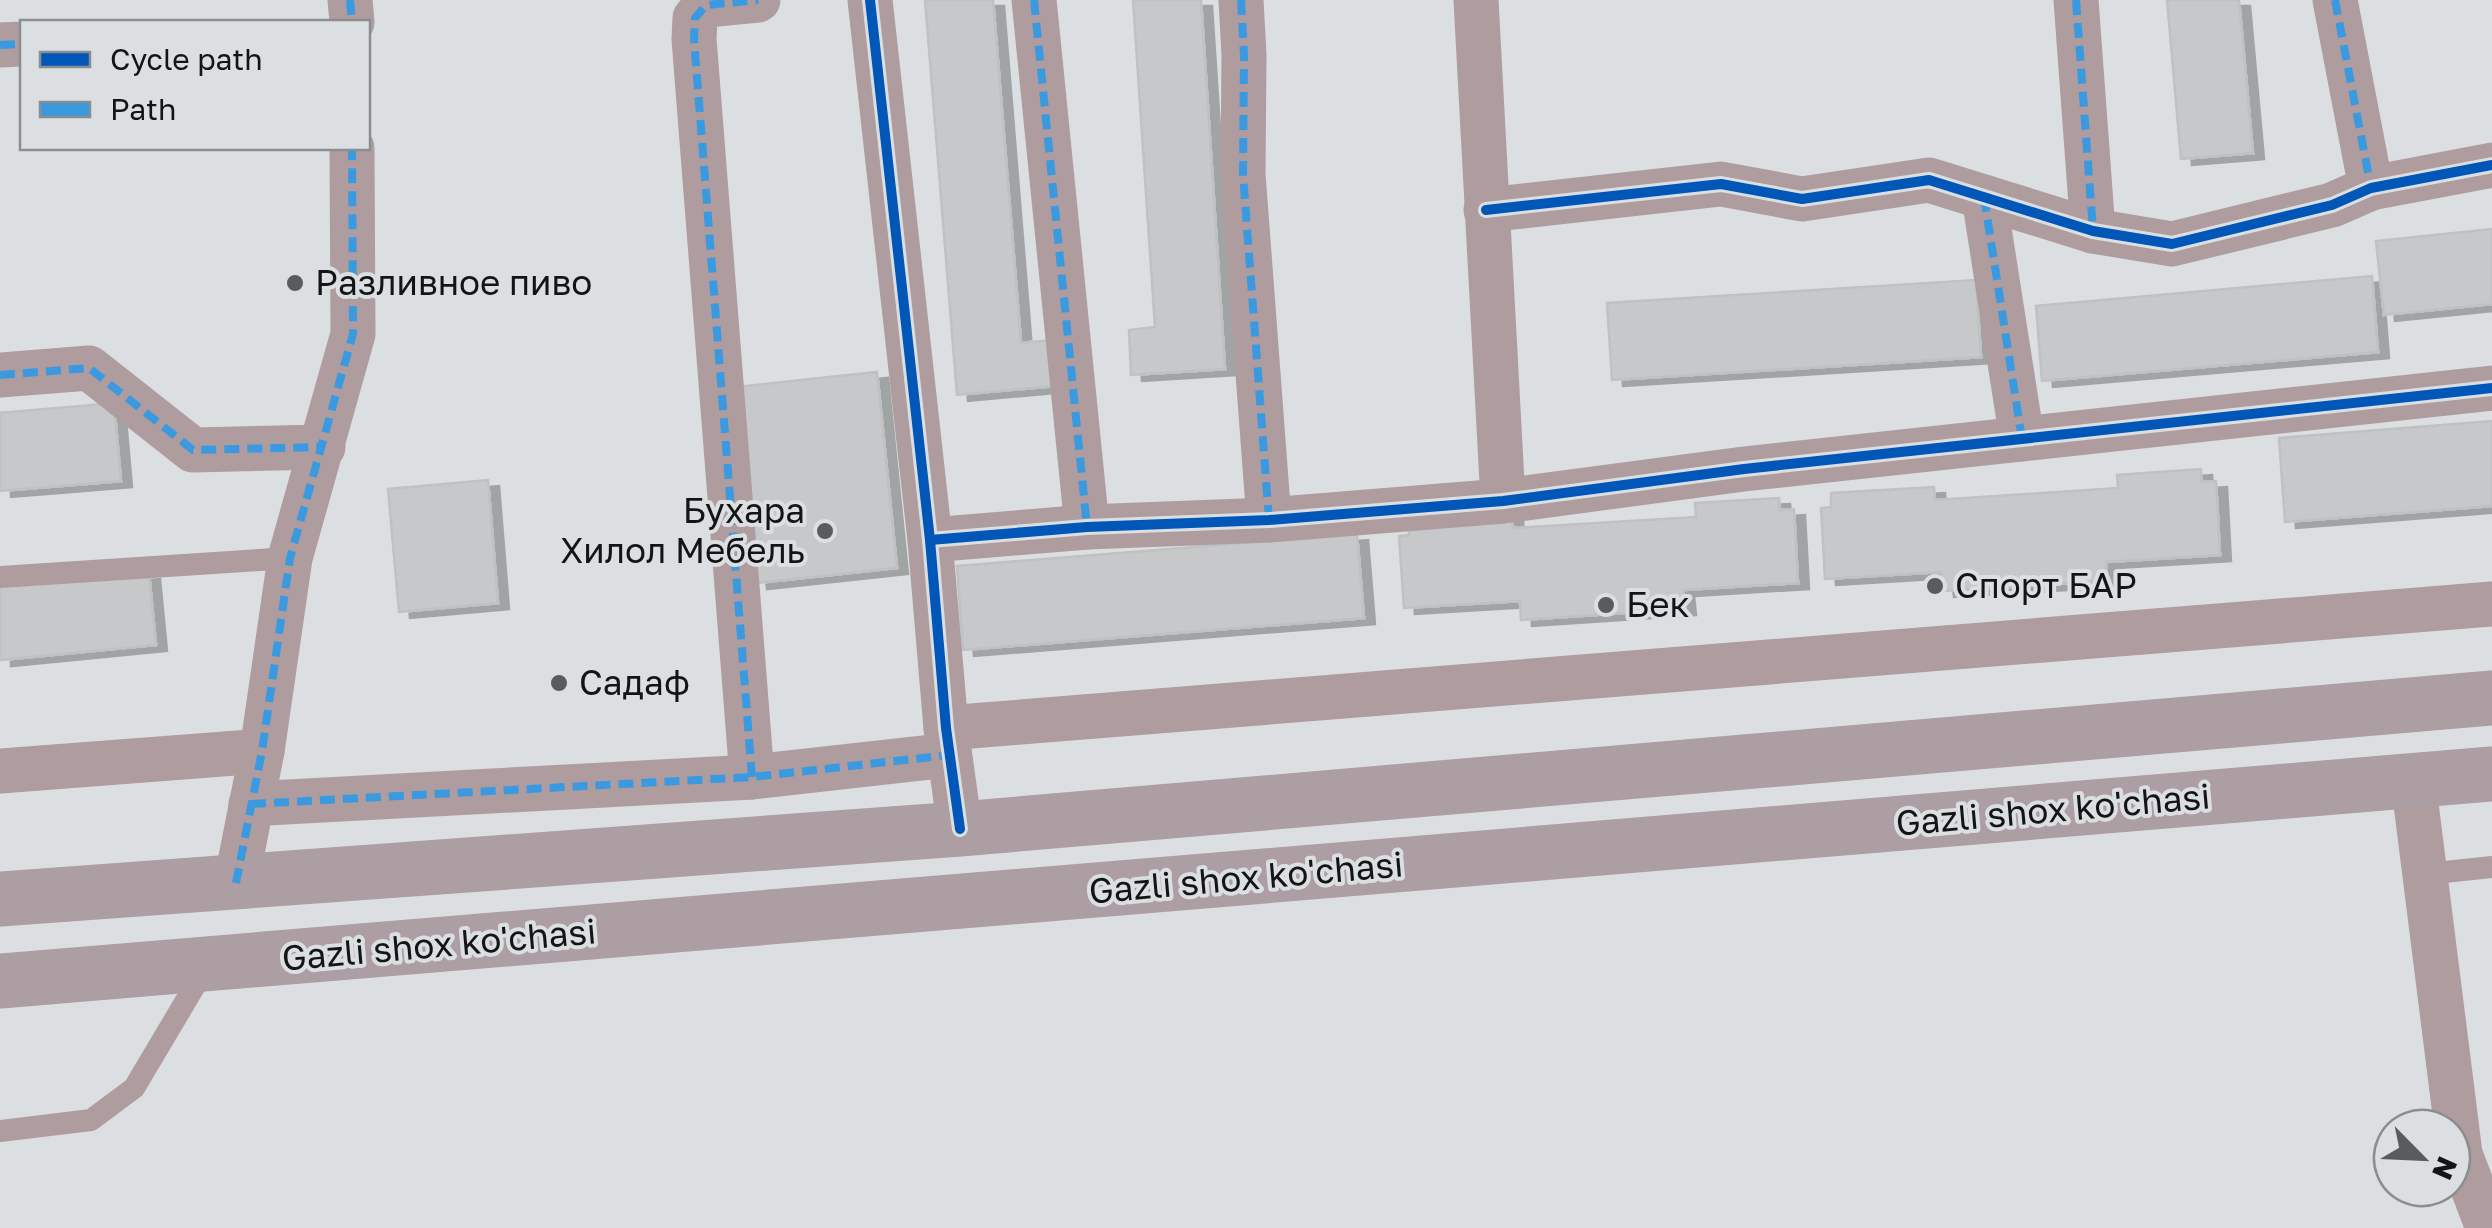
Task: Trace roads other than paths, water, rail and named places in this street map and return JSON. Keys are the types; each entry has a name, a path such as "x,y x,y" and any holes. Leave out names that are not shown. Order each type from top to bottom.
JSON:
{"highway":[{"name":"Gazli shox ko'chasi","path":"0,899 960,829 2492,698"},
{"name":"Gazli shox ko'chasi","path":"0,981 2492,774"}],"street":[{"path":"752,777 694,39 695,18 706,5 758,0"},
{"path":"870,0 930,540 947,741 960,829"},
{"path":"1034,0 1087,527"},
{"path":"1241,0 1243,174 1270,520"},
{"path":"1476,0 1504,501"},
{"path":"2076,0 2093,230"},
{"path":"2336,0 2371,188"},
{"path":"236,883 262,751 290,558 353,334 352,150"},
{"path":"1486,210 1722,184 1802,199 1929,180 2093,230 2172,244 2332,205 2371,188 2492,166"},
{"path":"1984,196 2022,439"},
{"path":"0,375 89,368 193,450 323,446"},
{"path":"930,540 1087,527 1270,520 1504,501 1744,469 2492,388"},
{"path":"252,804 752,777 947,741 2492,604"},
{"path":"0,771 262,751"},
{"path":"2413,780 2460,1154 2488,1228"}],"lane":[{"path":"0,578 290,558"},
{"path":"2426,874 2492,868"},
{"path":"0,1130 91,1120 134,1088 208,964"}],"place":[{"name":"Разливное пиво","path":"295,283"},
{"name":"Бухара Хилол Мебель","path":"825,531"},
{"name":"Спорт БАР","path":"1935,586"},
{"name":"Бек","path":"1606,605"},
{"name":"Садаф","path":"559,683"}]}
